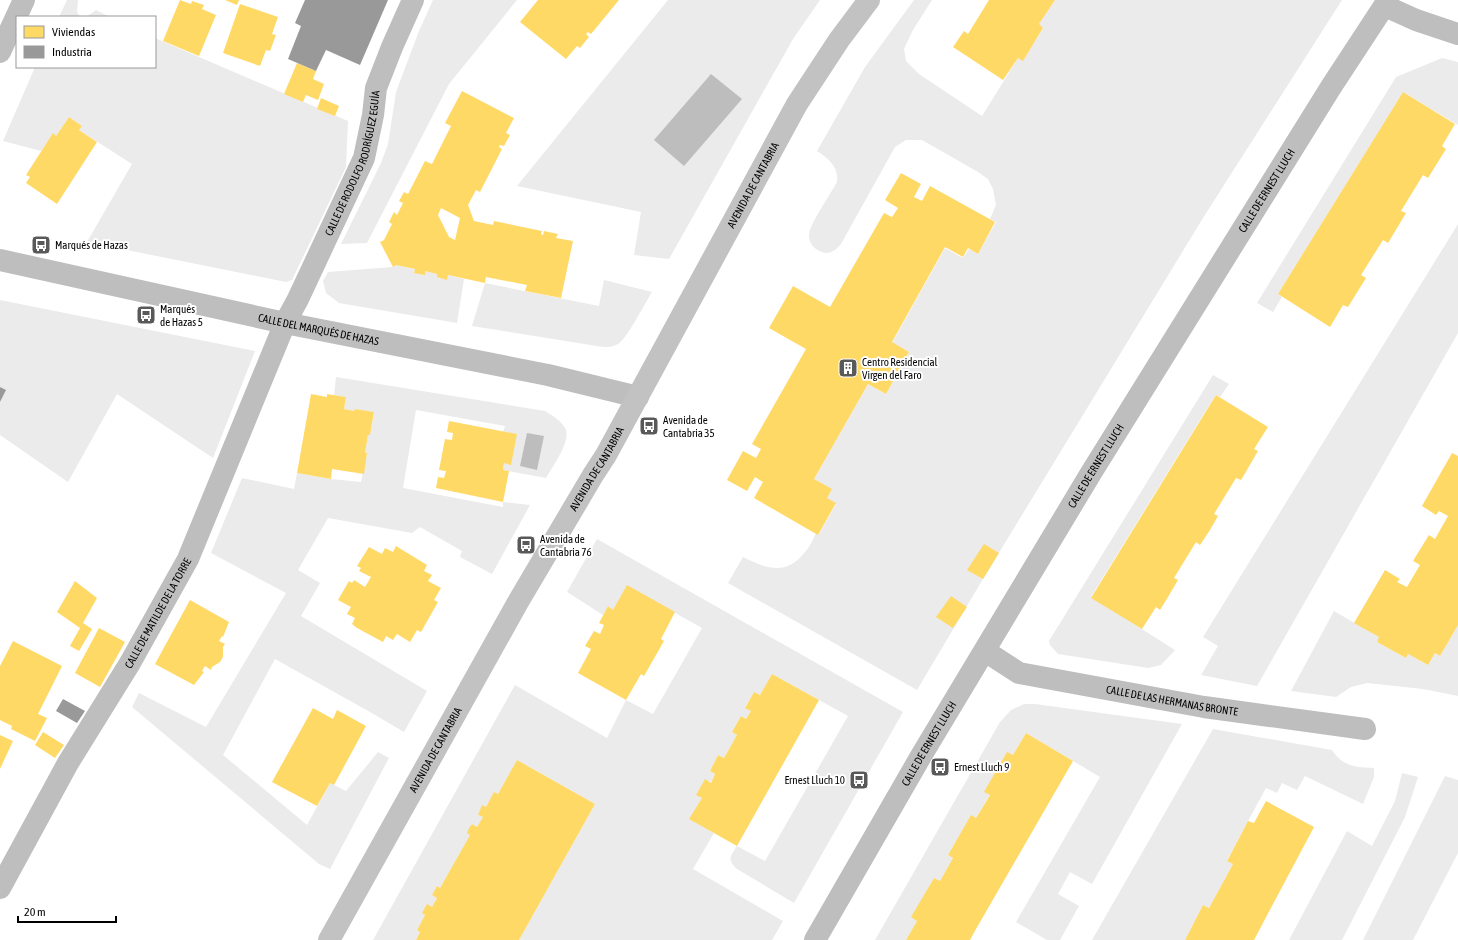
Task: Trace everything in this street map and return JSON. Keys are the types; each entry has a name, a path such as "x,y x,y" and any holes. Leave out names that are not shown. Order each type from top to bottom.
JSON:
{"main road":[{"name":"AVENIDA DE CANTABRIA","path":"329,940 518,602 606,455 797,104 839,40 869,0"}],"street":[{"path":"17,16 24,0"},
{"name":"CALLE DE RODOLFO RODRÍGUEZ EGUÍA","path":"285,324 364,158 373,116 376,88 413,0"},
{"path":"1386,3 1416,20 1458,34"},
{"name":"CALLE DE ERNEST LLUCH","path":"815,940 921,756 1095,467 1322,101 1386,3"},
{"path":"0,52 16,17"},
{"name":"CALLE DEL MARQUÉS DE HAZAS","path":"0,260 285,324 548,375 638,397"},
{"name":"CALLE DE MATILDE DE LA TORRE","path":"0,888 68,763 130,664 188,559 285,324"},
{"name":"CALLE DE LAS HERMANAS BRONTE","path":"985,651 1019,673 1204,707 1365,729"}],"shaded area":[{"path":"67,0 78,0 77,12 79,16 59,16"},
{"path":"433,0 517,0 449,84 367,243 341,244 381,163 388,144 396,92 419,31"},
{"path":"668,0 820,0 793,39 669,259 634,255 641,212 517,186"},
{"path":"914,0 932,0 913,30 904,49 906,61 919,74 982,116 1018,58 1023,60 1043,29 1038,25 1055,0 1342,0 1203,218 917,690 728,583 743,557 768,567 776,568 791,565 798,560 808,548 816,533 819,534 836,504 826,498 831,489 814,479 868,384 886,394 909,352 892,343 945,248 963,258 969,249 978,254 996,222 990,219 996,205 993,189 988,179 922,140 906,140 895,147 841,244 835,250 825,253 819,251 811,243 809,237 810,229 837,182 835,168 817,151 865,67"},
{"path":"96,10 108,16 87,16"},
{"path":"156,38 348,121 346,167 292,280 286,282 87,242 132,164 79,130 82,126 69,117 56,136 53,134 41,151 3,141 35,68 156,68"},
{"path":"1442,58 1458,62 1458,125 1403,92 1278,294 1282,297 1273,312 1257,303 1396,77"},
{"path":"711,74 742,99 684,166 654,140"},
{"path":"1458,224 1458,333 1257,686 1201,675 1218,646 1203,637"},
{"path":"396,265 415,269 414,272 425,275 425,271 437,274 437,277 447,279 448,275 464,279 457,323 339,303 326,293 323,281 328,272 392,267"},
{"path":"604,280 652,292 622,341 614,346 603,347 472,326 485,283 599,306"},
{"path":"0,300 255,351 213,458 117,394 68,482 0,435 0,402 5,391 0,387"},
{"path":"1213,375 1229,384 1220,397 1216,395 1213,399 1091,597 1175,650 1161,665 1148,668 1058,654 1050,645 1049,641"},
{"path":"336,377 545,411 562,424 567,435 563,448 546,478 503,470 504,463 517,434 503,432 505,426 416,410 403,488 503,507 503,502 530,505 492,574 460,557 462,551 420,527 412,533 328,518 298,570 320,583 301,616 427,691 404,732 275,659 223,755 307,825 330,783 346,791 378,752 389,758 330,869 319,864 132,707 139,693 206,727 286,593 211,553 242,478 294,489 297,473 331,479 361,482 367,453 365,453 368,435 370,435 374,413 355,409 354,411 344,409 346,397 334,395"},
{"path":"527,433 544,436 537,470 520,466"},
{"path":"597,539 903,712 794,903 737,869 732,863 731,855 737,846 765,861 848,716 772,674 760,695 754,692 745,707 751,711 746,719 741,716 732,732 737,735 724,758 718,755 710,771 715,774 711,782 705,780 697,795 702,798 690,819 714,833 693,869 783,921 772,940 519,940 595,804 517,760 498,794 494,793 486,807 482,806 478,815 483,817 477,827 472,824 470,828 470,835 440,888 437,886 433,895 437,898 432,907 422,913 425,915 417,930 420,932 416,940 373,940 515,685 607,738 626,700 653,714 702,628 627,586 613,610 608,606 603,615 567,592"},
{"path":"1334,611 1379,637 1377,642 1406,658 1408,654 1428,665 1435,653 1440,656 1458,625 1458,696 1423,689 1367,683 1351,687 1336,697 1291,691"},
{"path":"1024,704 1035,704 1182,724 1092,884 1070,872 1058,894 1079,906 1060,940 1047,940 1016,922 1100,777 1026,733 976,818 971,816 948,855 953,858 940,881 934,878 912,917 917,921 906,940 875,940 1000,722 1011,710"},
{"path":"1213,729 1332,750 1336,756 1345,763 1374,768 1374,777 1363,804 1305,776 1297,790 1282,783 1277,793 1266,788 1227,860 1233,864 1209,908 1203,905 1185,940 1092,940"},
{"path":"1402,773 1418,777 1405,817 1342,940 1289,940 1347,831 1372,846 1395,801"},
{"path":"1445,776 1458,780 1458,853 1413,940 1363,940"}],"building: Viviendas":[{"path":"180,0 191,4 192,1 204,5 202,9 216,15 199,56 163,41"},
{"path":"225,0 239,0 237,5"},
{"path":"538,0 619,0 591,34 588,32 586,34 589,37 580,48 577,46 566,59 520,22"},
{"path":"989,0 1055,0 1039,24 1043,28 1023,61 1018,58 1003,80 953,47 964,31 968,34"},
{"path":"240,4 278,17 272,34 276,35 270,51 266,50 260,66 223,53"},
{"path":"297,63 316,71 313,79 324,84 318,100 306,95 303,102 284,94"},
{"path":"462,91 514,118 506,133 510,135 504,146 500,145 499,147 502,149 480,192 476,190 468,205 474,221 493,225 494,221 542,231 541,234 543,235 544,231 558,234 556,238 573,241 561,298 525,291 527,285 486,277 485,283 448,275 447,280 437,277 437,274 425,271 425,275 414,273 415,269 396,265 393,267 380,242 384,240 392,224 389,222 394,212 397,215 403,203 399,201 404,192 408,194 425,161 432,164 451,126 445,123","holes":["441,208 460,218 455,240 449,237 438,215"]},
{"path":"1403,92 1455,124 1442,146 1446,149 1428,178 1423,175 1401,211 1406,213 1388,243 1383,240 1361,275 1366,278 1348,307 1343,305 1330,327 1278,294"},
{"path":"321,98 339,106 335,116 317,109"},
{"path":"69,117 82,126 79,130 97,142 57,204 26,183 30,177 26,175 53,133 56,136"},
{"name":"Centro Residencial Virgen del Faro","path":"901,173 921,184 914,197 922,201 930,186 995,222 978,254 968,248 963,257 945,247 892,342 909,352 886,394 868,384 814,479 832,489 827,498 836,503 818,535 754,498 763,482 755,477 747,491 727,480 743,451 756,458 761,449 752,444 806,349 769,328 793,286 830,307 884,213 892,217 898,208 885,200"},
{"path":"311,394 327,397 327,394 346,397 344,409 374,412 365,453 367,453 364,474 332,469 331,479 297,473"},
{"path":"1216,395 1268,427 1254,449 1258,451 1241,480 1236,478 1214,514 1218,516 1210,530 1200,545 1196,542 1174,578 1178,580 1160,610 1156,607 1142,629 1091,598"},
{"path":"449,421 517,434 511,465 504,463 503,470 509,471 503,502 436,488 438,477 444,478 446,471 439,470 445,439 452,440 453,433 447,432"},
{"path":"1452,453 1458,456 1458,625 1440,656 1435,653 1428,665 1408,654 1406,658 1377,642 1379,637 1354,623 1385,570 1400,579 1397,582 1407,587 1420,565 1413,561 1429,535 1435,539 1448,516 1439,511 1436,515 1422,506"},
{"path":"984,544 999,553 983,579 967,570"},
{"path":"396,546 427,565 424,571 432,575 428,581 441,588 434,600 438,602 421,632 417,630 410,642 397,634 393,640 386,636 383,642 357,628 352,624 355,618 347,614 351,607 338,600 349,581 352,583 354,580 365,587 371,577 359,571 361,568 357,566 369,547 382,554 385,548 393,552"},
{"path":"75,581 97,598 83,623 92,629 79,651 70,646 80,628 57,612"},
{"path":"627,585 675,612 661,639 664,641 644,676 641,674 626,700 578,673 591,649 585,646 594,631 600,634 604,625 599,623 608,606 613,610"},
{"path":"951,596 967,607 953,628 936,617"},
{"path":"190,600 229,622 223,637 222,636 219,641 225,644 223,647 223,657 220,662 212,667 211,670 205,666 202,671 204,672 194,685 155,664"},
{"path":"99,628 125,642 100,687 75,673"},
{"path":"13,641 62,666 38,714 47,718 35,741 11,729 12,726 0,720 0,666"},
{"path":"772,674 819,700 737,846 689,819 702,798 696,795 705,779 711,783 715,774 710,771 718,755 724,758 737,735 732,732 741,716 746,719 751,711 745,708 754,692 760,695"},
{"path":"313,708 333,719 337,710 366,726 334,785 330,783 317,806 272,782"},
{"path":"43,732 64,745 55,758 35,745"},
{"path":"1026,733 1073,761 970,940 906,940 917,921 911,917 934,878 940,881 953,858 948,855 971,815 976,818 990,795 984,792 1007,752 1013,755"},
{"path":"0,735 13,741 0,769"},
{"path":"517,760 595,804 519,940 416,940 420,932 417,930 425,915 422,913 427,904 432,907 437,898 432,895 437,886 440,888 470,835 467,833 469,828 472,824 477,827 483,817 478,815 482,805 486,807 494,792 498,794"},
{"path":"1266,801 1314,827 1254,940 1185,940 1203,905 1209,908 1233,864 1227,861 1248,821 1254,823"}],"building: Industria":[{"path":"305,0 388,0 360,65 326,50 316,71 288,59 301,26 295,23"},
{"path":"0,387 6,390 0,402"},
{"path":"63,699 85,711 77,723 56,711"}],"place":[{"name":"Marqués de Hazas","path":"41,245"},
{"name":"Marqués de Hazas 5","path":"146,315"},
{"name":"Centro Residencial Virgen del Faro","path":"848,368"},
{"name":"Avenida de Cantabria 35","path":"649,426"},
{"name":"Avenida de Cantabria 76","path":"526,545"},
{"name":"Ernest Lluch 9","path":"940,767"},
{"name":"Ernest Lluch 10","path":"859,780"}]}
